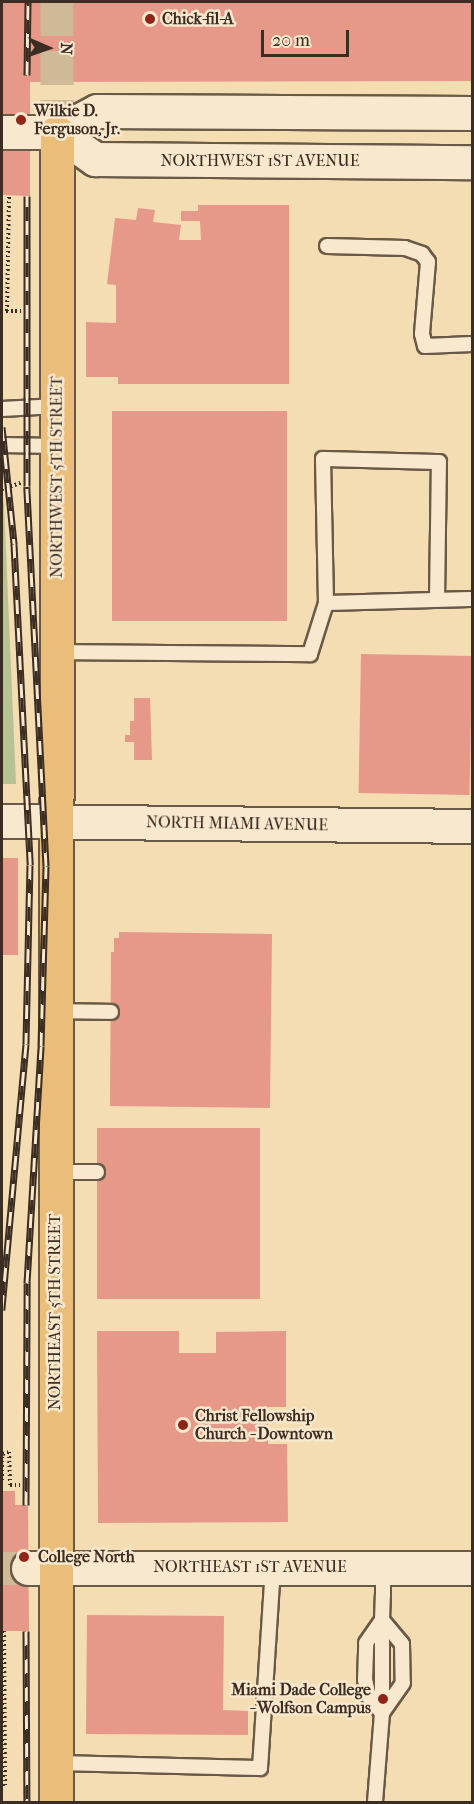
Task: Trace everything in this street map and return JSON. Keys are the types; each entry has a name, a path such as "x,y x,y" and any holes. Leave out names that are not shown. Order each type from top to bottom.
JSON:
{"main road":[{"name":"NORTHWEST 5TH STREET","path":"56,822 57,132"},
{"name":"NORTHEAST 5TH STREET","path":"56,822 56,1172 41,1568 56,1763 56,1803"}],"street":[{"path":"2,132 57,132 97,111 472,112"},
{"name":"NORTHWEST 1ST AVENUE","path":"57,132 95,159 472,162"},
{"name":"NORTH MIAMI AVENUE","path":"2,821 472,826"},
{"name":"NORTHEAST 1ST AVENUE","path":"41,1568 472,1568"}],"lane":[{"path":"327,246 405,248 422,254 428,262 422,334 425,346 472,344"},
{"path":"2,409 57,406"},
{"path":"2,445 57,447"},
{"path":"57,652 310,654 326,603 323,459 439,462 437,600"},
{"path":"326,603 472,599"},
{"path":"56,1011 111,1012"},
{"path":"56,1172 97,1172"},
{"path":"56,1763 260,1768 273,1567"},
{"path":"375,1803 382,1713 383,1567"},
{"path":"382,1620 402,1644 403,1683 382,1713"}],"path":[{"path":"9,195 4,311 22,311"},
{"path":"2,489 21,483"},
{"path":"2,1480 2,1458 3,1454 9,1452 10,1485 20,1485"},
{"path":"4,1631 5,1786"}],"green space":[{"path":"2,490 4,505 16,784 2,784"}],"building":[{"path":"2,2 472,2 472,81 30,82 30,196 2,195"},
{"path":"198,205 289,205 289,384 118,384 118,377 86,377 86,322 116,323 116,285 107,284 115,218 136,220 138,208 155,210 153,222 181,225 179,240 201,240 200,221 181,221 181,211 198,211"},
{"path":"112,411 287,411 287,621 112,621"},
{"path":"361,654 472,656 470,795 359,793"},
{"path":"134,698 150,698 152,760 134,760 134,742 125,742 125,735 130,735 130,721 134,721"},
{"path":"2,858 18,858 18,955 2,955"},
{"path":"119,932 272,934 270,1108 110,1106 111,952 114,952 114,938 119,938"},
{"path":"97,1128 260,1128 260,1299 97,1299"},
{"name":"Christ Fellowship Church - Downtown","path":"97,1331 179,1331 179,1353 216,1353 216,1332 286,1331 286,1407 268,1407 268,1444 287,1444 288,1522 98,1523"},
{"path":"3,1491 15,1491 15,1505 28,1505 29,1631 2,1631"},
{"path":"87,1615 224,1616 223,1710 248,1711 248,1735 86,1734"}],"tunnel":[{"path":"57,2 57,132"},
{"path":"2,1568 28,1568"}],"railway":[{"path":"27,75 28,2"},
{"path":"26,1505 27,1283 41,1046 46,866 27,486 27,196"},
{"path":"2,427 14,544 30,865 26,1044 2,1310"},
{"path":"26,1631 27,1802"}],"place":[{"name":"Chick-fil-A","path":"150,19"},
{"name":"Wilkie D. Ferguson, Jr.","path":"21,120"},
{"name":"Christ Fellowship Church - Downtown","path":"183,1425"},
{"name":"College North","path":"24,1557"},
{"name":"Miami Dade College - Wolfson Campus","path":"383,1699"}]}
